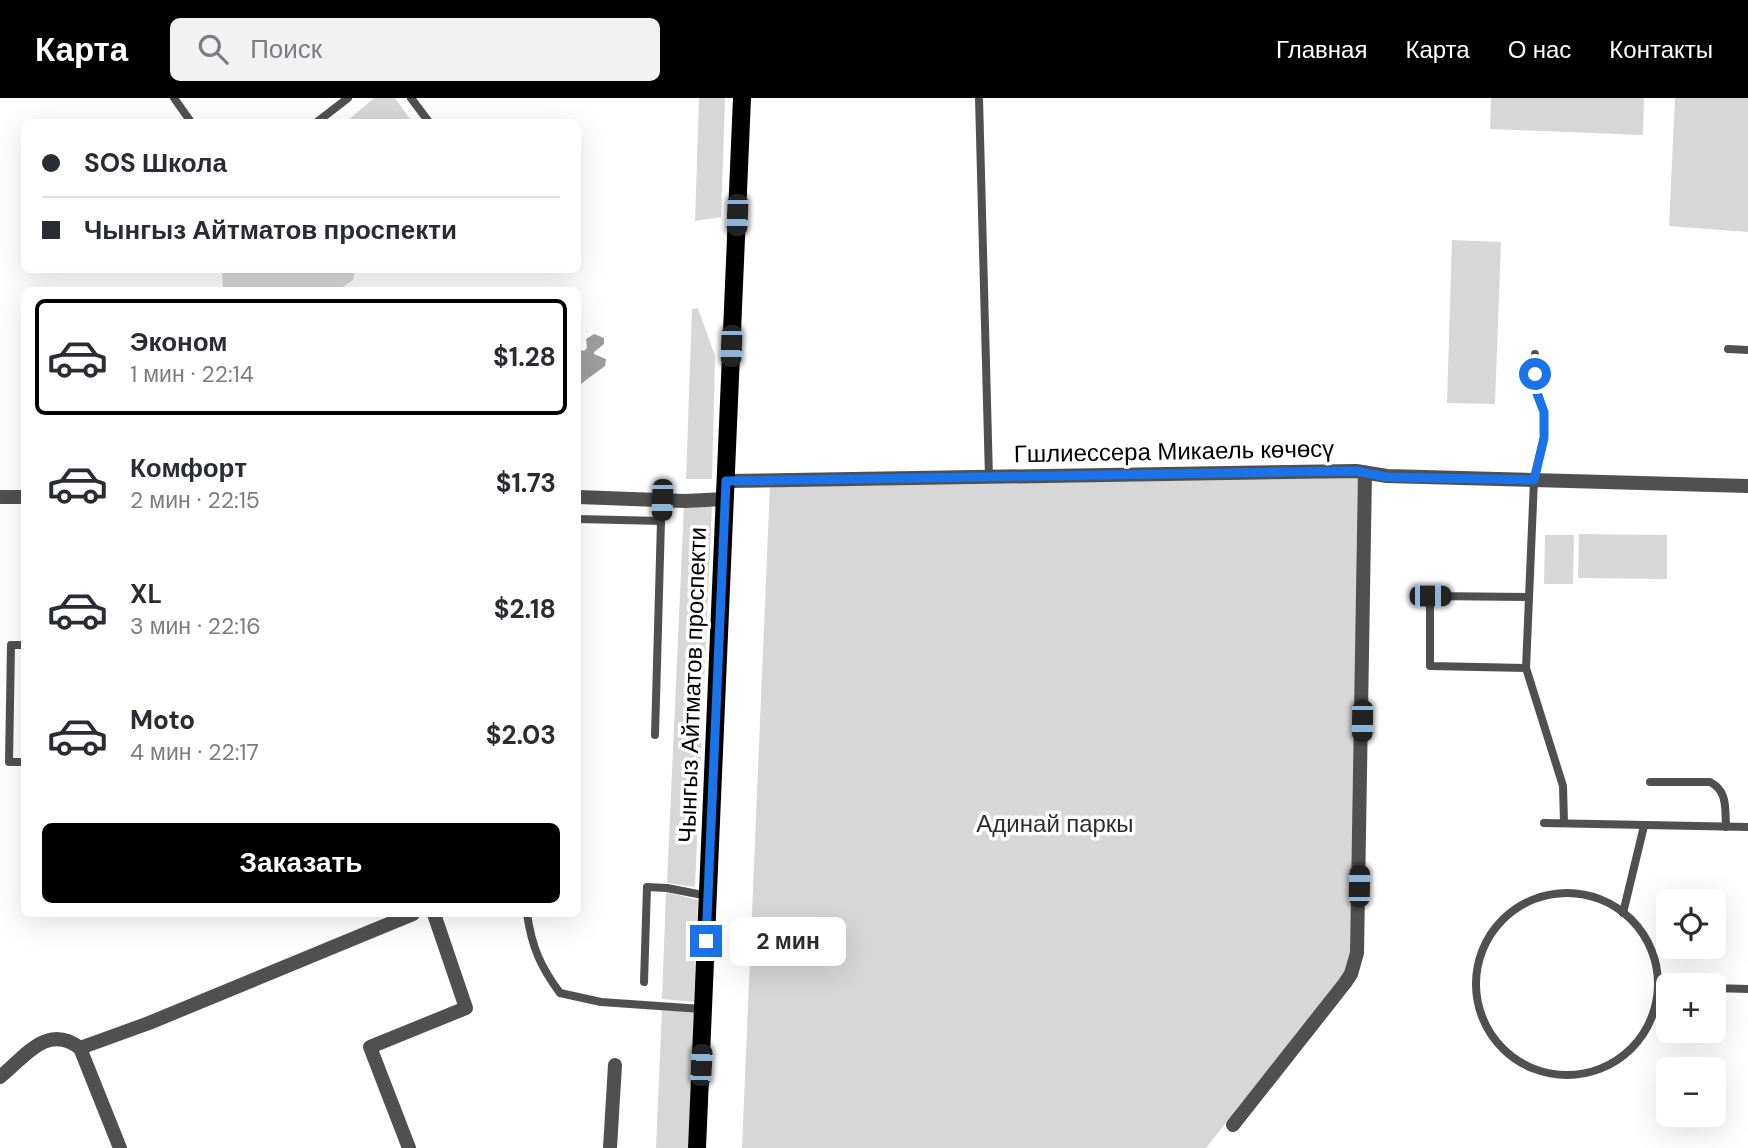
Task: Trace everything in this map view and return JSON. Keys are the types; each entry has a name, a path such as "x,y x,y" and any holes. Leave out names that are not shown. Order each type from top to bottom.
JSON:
{"main road":[{"name":"Чынгыз Айтматов проспекти","path":"697,1148 742,98"}],"street":[{"name":"Гшлиессера Микаель көчөсү","path":"581,497 662,500 725,490 989,478 1356,471 1387,477 1748,486"},
{"path":"1233,1125 1345,983 1351,974 1357,953 1365,474"},
{"path":"0,497 21,497"},
{"path":"80,1048 149,1023 406,917"},
{"path":"409,1148 370,1047 466,1008 435,917"},
{"path":"0,1077 43,1041 53,1037 71,1041 80,1048 120,1148"},
{"path":"610,1148 615,1066"}],"lane":[{"path":"174,98 189,119"},
{"path":"321,119 348,98"},
{"path":"411,98 427,119"},
{"path":"979,98 989,478"},
{"path":"1728,349 1748,350"},
{"path":"1535,354 1536,391 1542,404 1544,425 1542,448 1534,480 1526,668 1563,786 1564,823"},
{"path":"655,736 662,500"},
{"path":"581,519 661,521"},
{"path":"1526,668 1430,666 1430,596 1529,597"},
{"path":"21,645 11,645 9,762 21,762"},
{"path":"1650,782 1710,782 1717,786 1724,793 1726,827"},
{"path":"1544,823 1748,827"},
{"path":"1623,913 1644,826"},
{"path":"644,982 648,887 708,896"},
{"path":"1656,1007 1644,1034 1627,1053 1606,1067 1581,1074 1556,1074 1531,1068 1512,1056 1496,1041 1484,1022 1476,979 1480,958 1489,938 1503,920 1520,907 1540,898 1562,893 1605,901 1623,913 1639,928 1650,945 1659,973"},
{"path":"527,917 531,939 541,967 560,993 601,1002 703,1009"},
{"path":"1726,988 1748,989"}],"green space":[{"path":"374,98 395,98 410,119 350,119"},
{"path":"699,98 725,98 721,217 695,221"},
{"path":"1491,98 1644,98 1643,135 1490,129"},
{"path":"1675,98 1748,98 1748,232 1669,226"},
{"path":"1452,240 1501,242 1495,404 1447,403"},
{"path":"222,273 354,273 353,280 343,287 223,287"},
{"path":"698,308 715,356 712,479 686,479 692,309"},
{"name":"Адинай паркы","path":"1354,474 1359,478 1352,947 1344,975 1206,1148 742,1148 770,485"},
{"path":"684,505 712,507 695,887 667,883"},
{"path":"1579,534 1667,535 1667,579 1578,578"},
{"path":"1545,535 1574,535 1573,584 1544,584"},
{"path":"666,892 698,900 694,1002 662,999"},
{"path":"662,1010 694,1012 688,1148 656,1148"}],"shaded area":[{"path":"594,334 604,338 604,344 594,354 606,359 605,366 581,384 581,350 587,348 586,339"}],"route":[{"path":"706,941 726,481 1356,471 1387,477 1534,480 1544,438 1544,412 1536,391 1535,374"}]}
